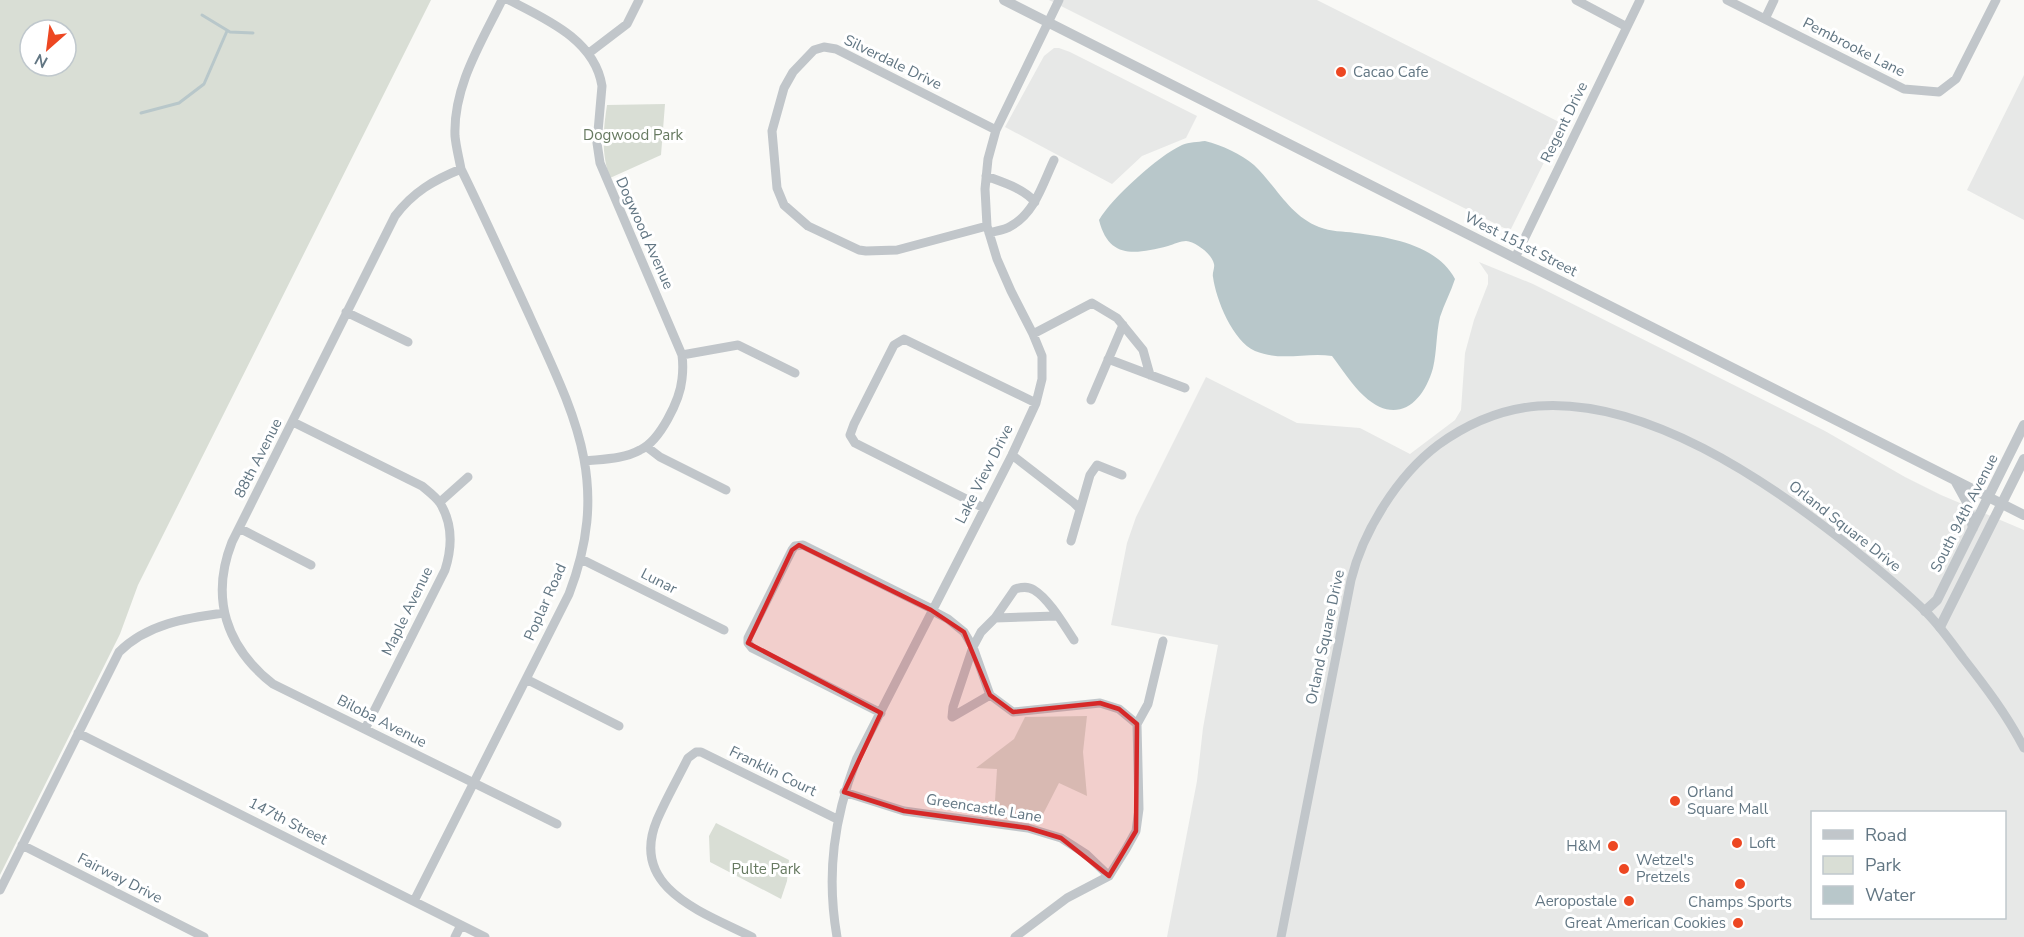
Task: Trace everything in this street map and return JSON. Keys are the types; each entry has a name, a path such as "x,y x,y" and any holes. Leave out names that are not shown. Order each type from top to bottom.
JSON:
{"street":[{"path":"461,169 455,138 456,111 462,83 502,0"},
{"name":"Dogwood Avenue","path":"509,0 557,24 589,53 601,78 597,143 600,163 682,355 682,379 678,394 662,429 647,447"},
{"path":"589,53 627,24 639,0"},
{"name":"West 151st Street","path":"1004,0 2024,515"},
{"name":"Lake View Drive","path":"837,937 832,890 837,819 844,792 857,758 1012,455 1036,403 1042,379 1043,365 1033,334 1001,272 988,229 986,176 996,130 1059,0"},
{"path":"1576,0 1627,27"},
{"name":"Regent Drive","path":"1515,258 1640,0"},
{"name":"Pembrooke Lane","path":"1727,0 1904,89 1939,92 1956,79 1996,0"},
{"path":"1765,19 1774,0"},
{"name":"Silverdale Drive","path":"996,130 836,50 818,48 808,54 787,80 772,131 777,188 784,205 808,226 859,250 897,250 988,229 1010,227 1021,219 1035,202 1054,160"},
{"name":"88th Avenue","path":"224,613 222,589 224,565 239,528 399,210 418,191 461,169"},
{"name":"Poplar Road","path":"414,901 568,594 581,559 588,513 585,461 578,431 563,390 461,169"},
{"path":"986,176 1008,184 1035,202"},
{"path":"1033,334 1092,303 1117,318 1123,325 1143,350 1150,375"},
{"path":"346,312 408,342"},
{"path":"1091,400 1123,325"},
{"path":"984,508 855,444 850,435 854,424 894,345 900,339 909,340 1036,403"},
{"path":"682,355 738,345 795,373"},
{"path":"1108,359 1185,388"},
{"name":"Orland Square Drive","path":"1281,937 1353,572 1370,531 1394,490 1407,474 1436,447 1471,424 1516,409 1559,405 1615,414 1664,431 1734,466 1802,509 1889,577 1940,627 1989,692 2024,748"},
{"path":"293,422 412,480 440,502 468,477"},
{"name":"South 94th Avenue","path":"1925,611 1937,600 2024,425"},
{"path":"585,461 630,455 647,447 660,457 726,490"},
{"path":"1012,455 1080,509"},
{"name":"South 94th Avenue","path":"1940,627 2024,459"},
{"path":"1071,541 1090,475 1097,465 1122,475"},
{"path":"1954,479 1967,502 1973,529"},
{"name":"Maple Avenue","path":"365,729 449,558 451,535 440,502"},
{"path":"239,528 311,565"},
{"path":"881,713 752,648 748,643 748,638 795,546 803,545 954,623 973,647 990,695 1014,711 1100,703 1119,709 1137,724"},
{"name":"Lunar","path":"581,559 724,630"},
{"path":"990,695 952,717 952,707 973,647 981,632 995,618 1015,589 1033,588 1074,640"},
{"path":"0,890 113,661 129,642 156,627 224,613"},
{"name":"Biloba Avenue","path":"224,613 234,640 243,654 264,677 284,691 306,699 557,824"},
{"path":"995,618 1056,616"},
{"path":"1015,937 1067,898 1109,876 1136,831 1139,809 1137,724 1148,704 1162,641"},
{"path":"526,680 619,726"},
{"name":"147th Street","path":"78,733 485,937"},
{"name":"Franklin Court","path":"752,937 681,901 661,881 652,862 652,836 657,820 688,758 696,752 701,752 837,819"},
{"name":"Greencastle Lane","path":"844,792 904,811 1028,828 1061,838 1086,854 1109,876"},
{"name":"Fairway Drive","path":"22,845 204,937"},
{"path":"455,937 461,925"}],"highlighted area":[{"path":"799,545 931,610 964,632 990,695 1013,712 1100,703 1119,709 1137,724 1136,831 1109,876 1061,838 1028,828 904,811 844,792 881,713 748,643 792,550"}],"shaded area":[{"path":"1049,0 1317,0 1563,124 1510,231"},
{"path":"1054,48 1070,52 1197,116 1186,138 1142,156 1112,184 1005,127 1044,56"},
{"path":"2024,75 2024,220 1967,190"},
{"name":"Orland Square Mall","path":"1479,262 1533,284 1825,431 1941,495 2024,530 2024,937 1167,937 1197,781 1203,728 1218,645 1111,625 1127,543 1136,517 1206,377 1297,423 1360,428 1410,454 1455,420 1461,410 1465,353 1474,320 1488,284 1488,275"}],"green space":[{"path":"0,0 431,0 138,585 120,634 0,875"},
{"name":"Dogwood Park","path":"665,104 661,155 610,178 605,160 604,142 607,105"},
{"path":"1087,716 1083,752 1087,796 1059,783 1038,824 994,817 997,769 976,768 1014,739 1025,717"},
{"name":"Pulte Park","path":"716,823 789,860 787,881 781,899 710,862 709,836"}],"water":[{"path":"1205,141 1231,150 1249,161 1291,208 1309,222 1328,230 1397,240 1425,251 1447,267 1455,279 1440,317 1433,368 1422,392 1415,401 1397,410 1376,405 1351,382 1332,356 1275,356 1255,351 1247,346 1233,329 1222,308 1215,286 1213,260 1203,249 1194,244 1184,241 1135,252 1117,248 1110,242 1099,220 1114,201 1172,150 1185,144"}],"waterway":[{"path":"202,15 230,32 253,33"},
{"path":"141,113 179,103 204,84 227,31"}],"place":[{"name":"Cacao Cafe","path":"1341,72"},
{"name":"Orland Square Mall","path":"1675,801"},
{"name":"Loft","path":"1737,843"},
{"name":"H&M","path":"1613,846"},
{"name":"Wetzel's Pretzels","path":"1624,869"},
{"name":"Champs Sports","path":"1740,884"},
{"name":"Aeropostale","path":"1629,901"},
{"name":"Great American Cookies","path":"1738,923"}]}
